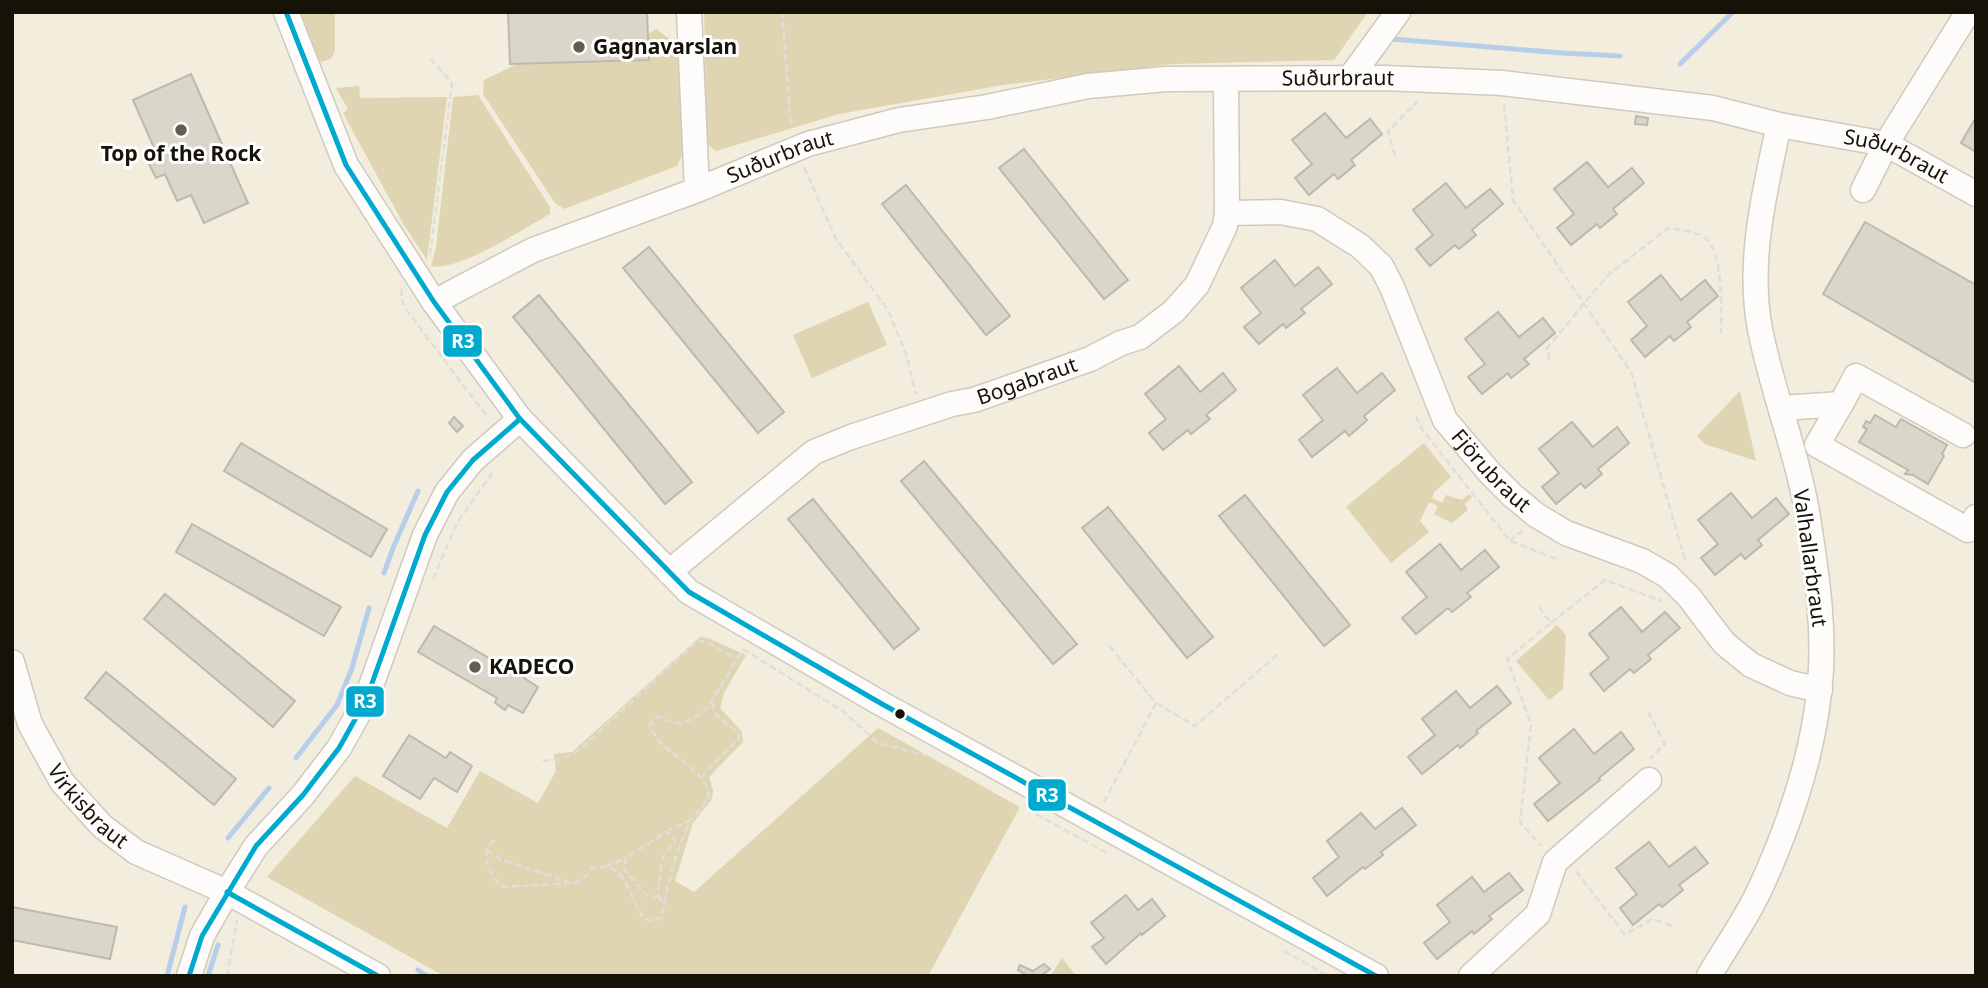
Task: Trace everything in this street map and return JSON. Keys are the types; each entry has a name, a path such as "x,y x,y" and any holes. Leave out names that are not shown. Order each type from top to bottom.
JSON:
{"street":[{"path":"286,12 346,165 511,427 689,592 882,704 1089,830 1376,976"},
{"name":"Suðurbraut","path":"689,12 697,190"},
{"path":"1350,78 1398,12"},
{"path":"1863,190 1886,144 1968,12"},
{"name":"Suðurbraut","path":"434,302 533,250 697,190 797,148 899,120 987,107 1088,86 1167,79 1350,78 1502,83 1713,108 1779,125 1886,144 1976,194"},
{"name":"Bogabraut","path":"669,572 814,452 851,437 920,414 974,400 1090,359 1121,343 1140,337 1174,311 1197,285 1225,226 1226,79"},
{"name":"Valhallarbraut","path":"1709,976 1759,890 1782,835 1807,757 1820,690 1820,610 1808,516 1760,327 1756,265 1762,201 1779,125"},
{"name":"Fjörubraut","path":"1227,213 1281,212 1317,219 1360,246 1381,266 1392,287 1445,420 1513,496 1536,515 1566,533 1642,561 1668,576 1689,597 1724,643 1751,665 1790,683 1820,690"},
{"path":"1963,435 1856,376 1817,445 1968,530 1976,517"},
{"path":"1782,408 1841,404"},
{"path":"189,976 202,936 234,896 256,846 321,773 366,700 425,535 442,501 473,460 511,427"},
{"name":"Virkisbraut","path":"12,662 30,724 62,782 102,826 136,852 234,896 378,976"},
{"path":"1471,976 1538,914 1559,859 1648,780"}],"path":[{"path":"782,12 792,136 809,182 836,239 888,310 906,354 920,414"},
{"path":"431,59 452,83 430,256 428,263 401,292 405,308 511,427"},
{"path":"1395,156 1388,131 1438,80"},
{"path":"1502,83 1513,200 1631,372 1686,565"},
{"path":"1549,360 1547,348 1606,276 1668,228 1703,236 1715,247 1721,334"},
{"path":"1416,416 1422,429 1510,541 1557,559"},
{"path":"1669,604 1605,580 1507,659 1531,724 1520,822 1559,859 1625,935 1652,919 1672,926"},
{"path":"1539,607 1551,623"},
{"path":"544,761 562,759 580,748 696,642 705,640 737,659"},
{"path":"1107,643 1156,703 1195,726 1278,654"},
{"path":"494,840 487,850 486,859 498,884 503,887 572,883 581,881 592,868 605,867 626,858 690,820 707,802 709,794 702,778 656,736 650,725 656,717 676,723 694,718 709,706 743,649"},
{"path":"702,778 739,739 738,733 714,713 713,698"},
{"path":"1089,830 1156,703"},
{"path":"1648,712 1665,744 1650,759 1648,780"},
{"path":"605,867 621,875 645,919 658,920 662,916 663,905 690,820"},
{"path":"663,905 658,895 661,864 675,842 672,835 666,832"},
{"path":"487,850 500,859 572,883"},
{"path":"626,858 624,869 643,891 653,898 658,895"},
{"path":"227,976 234,896"}],"shaded area":[{"path":"298,12 335,12 335,51 331,59 321,62 313,52"},
{"path":"704,12 1368,12 1334,60 1173,64 1003,85 839,114 716,151 707,144"},
{"path":"656,29 671,40 680,39 684,152 677,166 564,209 555,203 483,94 484,80 517,64 648,60 648,34"},
{"path":"359,86 360,98 447,97 427,260 404,225 343,113 348,109 336,88"},
{"path":"478,95 550,207 550,214 474,256 443,266 431,266 436,247 453,97"},
{"path":"868,302 887,345 812,378 793,335"},
{"path":"1740,391 1756,461 1705,444 1697,436"},
{"path":"1424,443 1451,477 1434,492 1432,498 1442,503 1446,495 1462,500 1469,494 1472,497 1465,504 1468,510 1452,523 1434,514 1438,506 1429,502 1420,521 1429,532 1391,563 1346,507"},
{"path":"1557,625 1566,635 1563,689 1549,700 1516,661"},
{"path":"700,637 746,655 724,693 720,708 742,732 743,742 709,777 713,790 712,799 693,823 675,881 694,892 878,728 1020,807 928,976 444,976 267,877 355,776 447,828 480,771 538,803 556,771 554,754 572,752"},
{"path":"1062,958 1076,976 1050,976"}],"building":[{"name":"Gagnavarslan","path":"508,12 647,12 649,60 510,64"},
{"name":"Top of the Rock","path":"191,74 248,203 204,223 191,195 177,201 165,174 156,178 149,164 159,159 133,100"},
{"path":"1325,113 1346,138 1370,119 1382,134 1351,160 1355,165 1338,179 1334,174 1309,195 1295,178 1312,164 1292,140"},
{"path":"1636,116 1648,118 1647,125 1635,124"},
{"path":"1976,117 1976,152 1961,143"},
{"path":"1024,149 1128,280 1104,299 999,168"},
{"path":"1587,162 1608,187 1632,168 1644,183 1613,209 1617,214 1600,228 1597,224 1571,245 1557,228 1574,214 1554,189"},
{"path":"1446,183 1466,208 1490,189 1503,204 1472,230 1476,235 1459,249 1455,245 1430,266 1416,249 1433,235 1413,210"},
{"path":"906,185 1010,316 986,335 882,204"},
{"path":"1865,222 1976,285 1976,383 1823,294"},
{"path":"649,247 784,412 758,433 623,268"},
{"path":"1275,260 1295,286 1318,267 1332,284 1301,309 1305,313 1286,328 1283,324 1259,344 1244,327 1261,313 1241,288"},
{"path":"1661,275 1681,300 1705,280 1718,296 1687,322 1691,327 1674,341 1670,336 1645,357 1631,340 1647,326 1628,302"},
{"path":"539,295 692,482 665,504 513,317"},
{"path":"1498,312 1519,337 1543,318 1555,333 1524,359 1529,364 1511,378 1508,373 1482,394 1468,377 1485,364 1465,339"},
{"path":"1179,366 1200,392 1223,373 1236,390 1206,415 1210,419 1191,434 1188,430 1163,450 1149,433 1166,419 1145,394"},
{"path":"1337,368 1357,393 1382,373 1395,390 1364,416 1367,420 1349,436 1345,431 1312,457 1299,440 1323,420 1303,395"},
{"path":"1875,415 1896,427 1901,419 1947,445 1942,454 1944,456 1928,484 1913,475 1905,474 1908,470 1859,442 1867,429 1863,427 1866,421 1870,423"},
{"path":"454,417 463,426 457,432 449,423"},
{"path":"1572,422 1593,447 1617,427 1629,443 1598,469 1602,474 1585,488 1581,483 1556,504 1542,487 1559,473 1539,449"},
{"path":"241,443 387,529 371,557 224,471"},
{"path":"924,461 1077,644 1053,664 901,481"},
{"path":"1731,493 1752,518 1776,498 1789,514 1758,540 1762,545 1745,559 1741,554 1715,575 1701,558 1718,544 1698,520"},
{"path":"1245,495 1350,625 1324,646 1219,516"},
{"path":"813,499 919,629 894,649 788,519"},
{"path":"1108,507 1213,637 1187,658 1082,528"},
{"path":"192,524 341,607 324,636 176,552"},
{"path":"1440,544 1461,570 1485,550 1499,567 1467,593 1471,597 1452,612 1448,608 1416,634 1402,618 1427,597 1406,572"},
{"path":"165,594 295,701 273,727 144,619"},
{"path":"1621,607 1642,632 1665,612 1680,628 1648,655 1651,659 1634,673 1630,669 1604,691 1590,674 1609,658 1589,634"},
{"name":"KADECO","path":"434,626 513,672 517,664 528,671 524,678 538,687 523,713 508,705 505,710 495,703 497,698 418,652"},
{"path":"106,672 236,779 214,805 85,698"},
{"path":"1497,686 1511,703 1476,731 1478,733 1460,748 1458,745 1422,774 1408,757 1435,735 1422,719 1456,691 1470,708"},
{"path":"1574,729 1594,754 1621,732 1634,749 1548,821 1534,804 1560,783 1539,758"},
{"path":"409,735 446,758 450,752 472,766 457,792 434,778 420,799 383,776"},
{"path":"1402,808 1416,825 1381,852 1383,855 1365,869 1363,867 1327,896 1313,878 1339,857 1327,841 1361,813 1375,829"},
{"path":"1649,842 1669,867 1695,847 1708,863 1679,885 1683,890 1662,907 1659,904 1633,925 1620,908 1637,894 1616,868"},
{"path":"1509,873 1523,890 1489,916 1492,919 1474,934 1472,931 1437,959 1424,943 1450,922 1437,905 1472,877 1484,892"},
{"path":"1126,895 1138,910 1152,899 1165,916 1106,964 1092,947 1104,938 1091,923"},
{"path":"12,907 117,927 110,959 12,940"},
{"path":"1044,964 1050,969 1041,976 1028,976 1018,970 1020,965 1033,971"}],"waterway":[{"path":"1680,64 1733,12"},
{"path":"1392,39 1620,56"},
{"path":"384,573 418,491"},
{"path":"296,758 337,705 352,668 369,608"},
{"path":"228,838 269,788"},
{"path":"167,976 185,907"},
{"path":"208,976 218,945"},
{"path":"418,970 427,976"}],"transit line":[{"name":"R3","path":"286,12 346,165 434,302 520,419 689,592 882,704 1376,976"},
{"name":"R3","path":"189,976 202,936 256,846 303,795 339,748 366,700 425,535 447,492 473,460 520,419"},
{"name":"R3","path":"227,892 378,976"}],"place":[{"name":"Gagnavarslan","path":"579,47"},
{"name":"Top of the Rock","path":"181,130"},
{"name":"KADECO","path":"475,667"}]}
